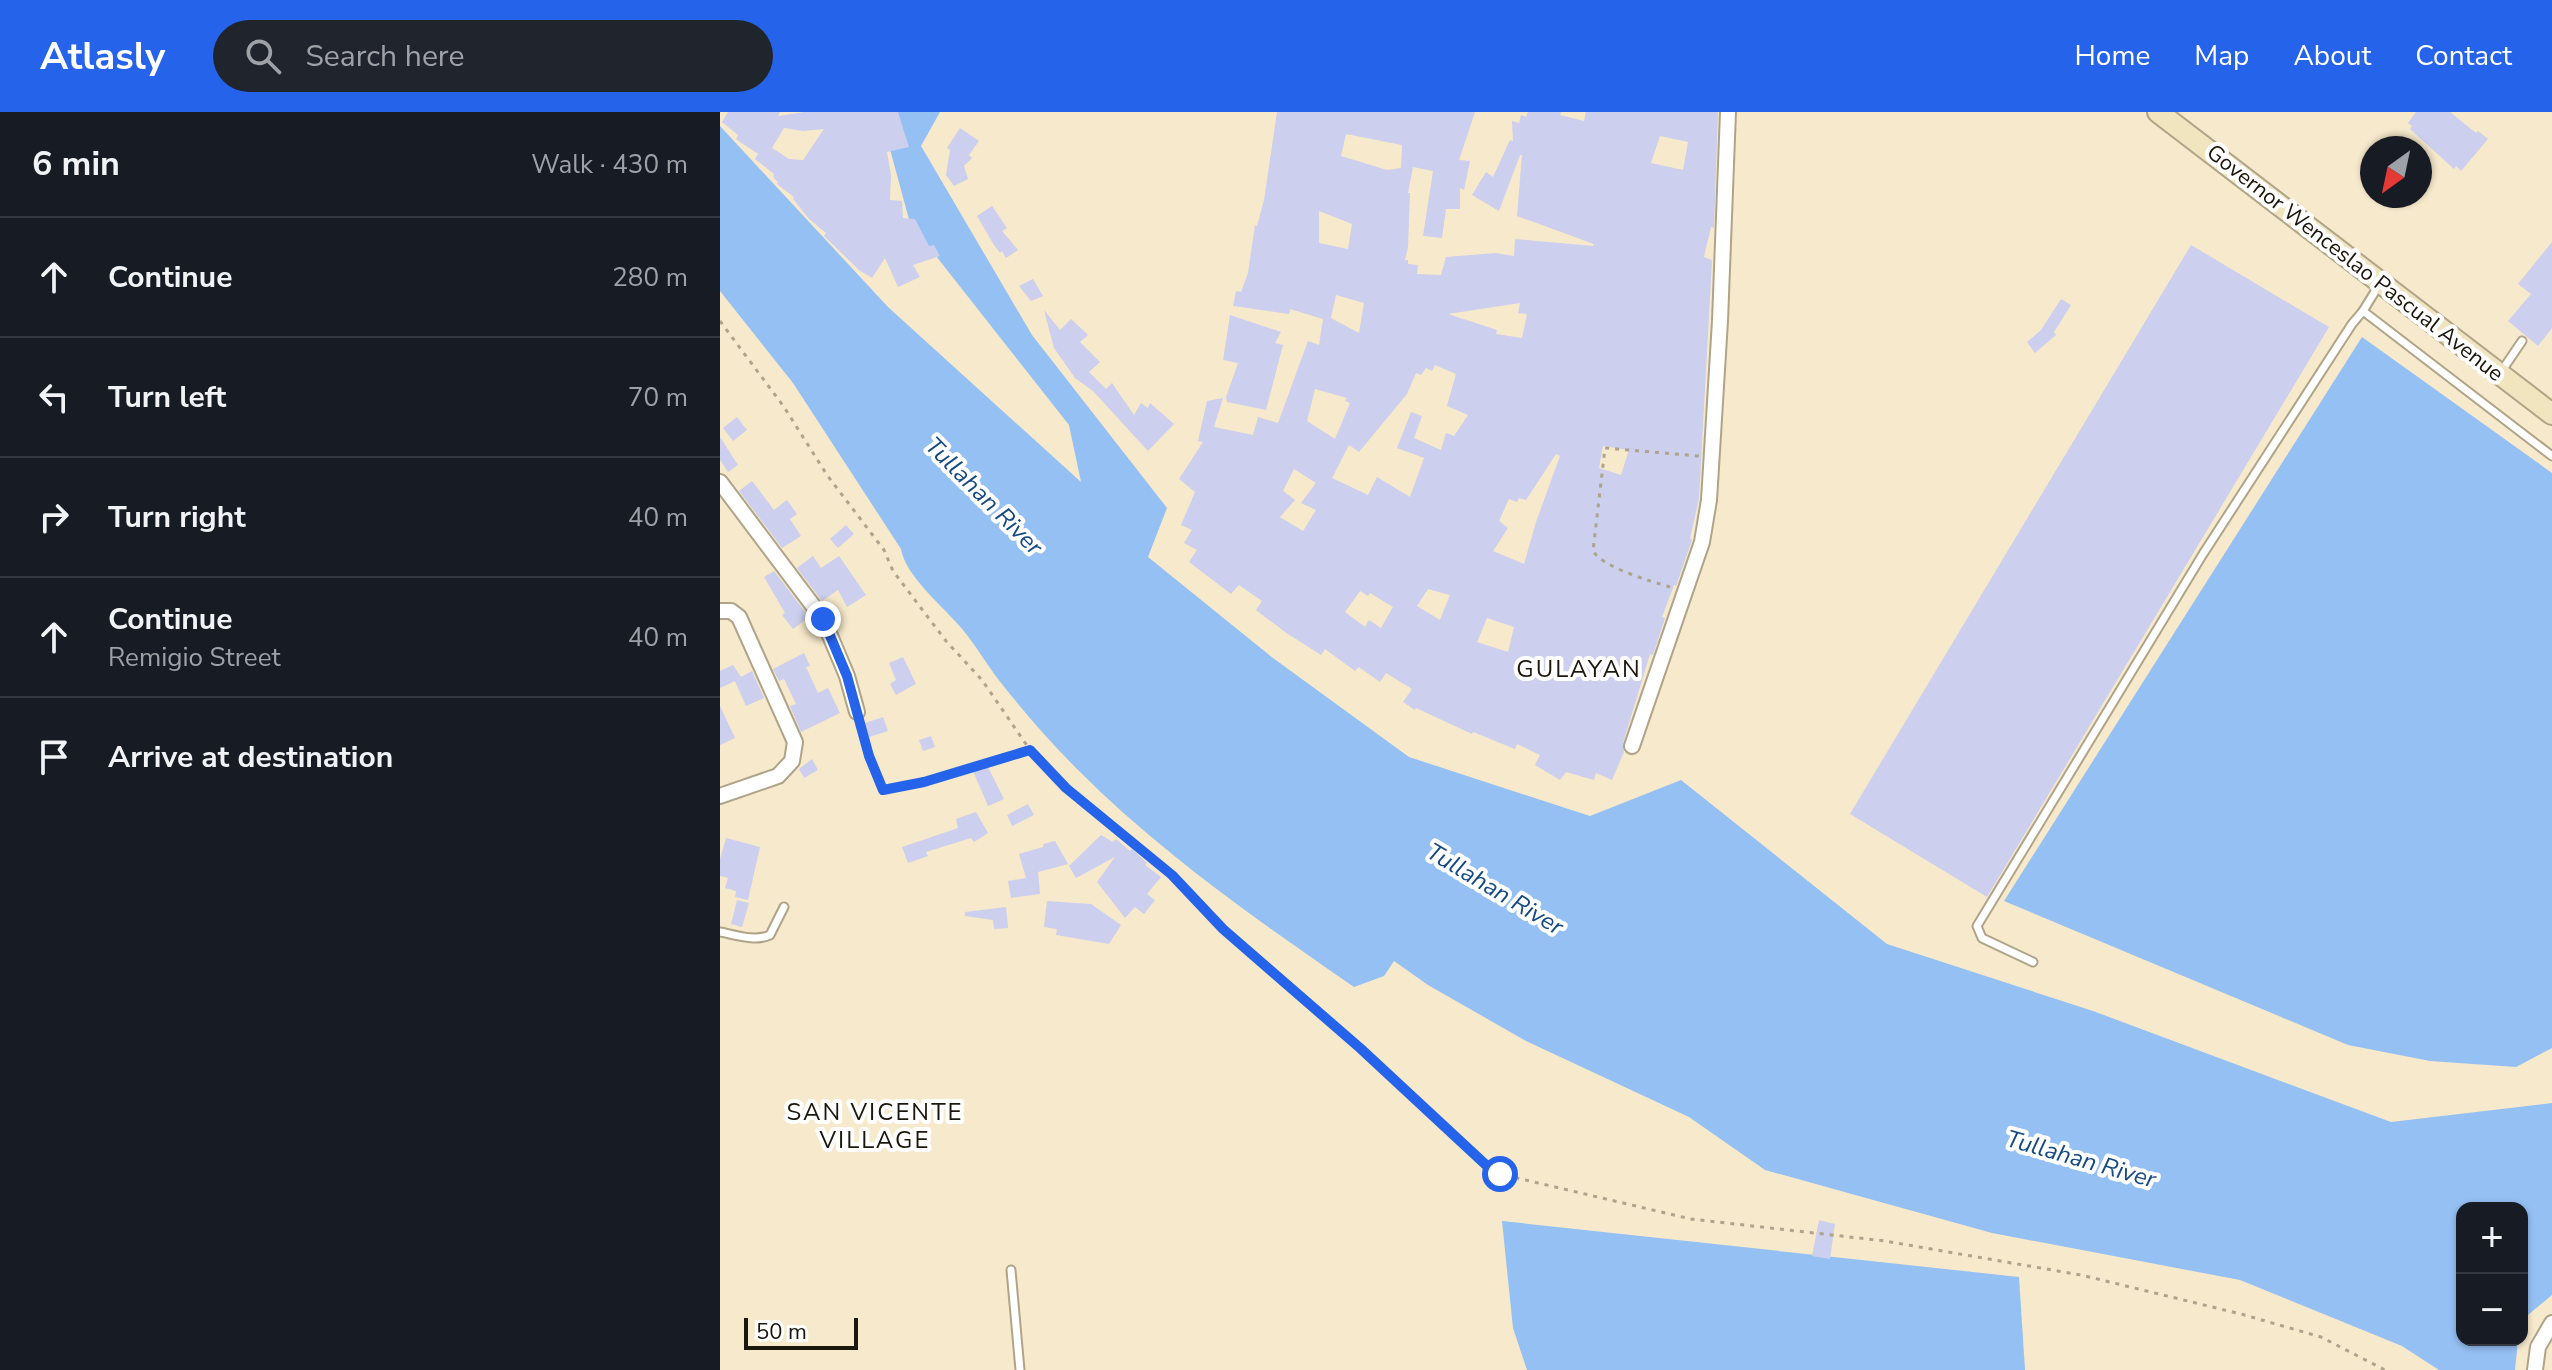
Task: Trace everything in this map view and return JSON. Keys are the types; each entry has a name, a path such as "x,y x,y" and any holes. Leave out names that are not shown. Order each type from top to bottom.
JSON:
{"main road":[{"name":"Governor Wenceslao Pascual Avenue","path":"2158,112 2552,414"}],"street":[{"path":"1632,746 1702,542 1709,500 1723,214 1729,155 1728,112"},
{"path":"720,482 823,619 847,676 857,712"},
{"path":"720,611 731,611 739,617 795,742 792,761 778,776 720,796"},
{"path":"2535,1370 2538,1347 2552,1323"}],"lane":[{"path":"2033,962 1982,938 1977,926 2203,554 2380,284"},
{"path":"2363,311 2552,456"},
{"path":"2499,374 2522,341"},
{"path":"720,932 766,938 784,907"},
{"path":"1011,1270 1020,1370"}],"path":[{"path":"720,321 784,407 827,475 884,550 893,571 946,641 982,680 1030,750 1066,788 1172,875 1223,929 1360,1048 1486,1165 1500,1174 1691,1219 1885,1241 2081,1275 2321,1337 2385,1370"},
{"path":"1685,592 1637,576 1598,558 1593,551 1605,448 1712,457"},
{"path":"857,712 869,756 883,790 924,782 1030,750"}],"water":[{"name":"Tullahan River","path":"895,112 940,112 921,146 1032,335 1167,508 1148,557 1273,658 1409,757 1590,816 1681,780 1887,944 2093,1011 2391,1122 2552,1103 2552,1295 2528,1315 2528,1202 2456,1202 2456,1346 2517,1346 2515,1370 2439,1370 2402,1346 2240,1280 1992,1233 1765,1170 1689,1117 1526,1041 1428,985 1394,961 1384,976 1354,987 1211,885 1143,830 1078,770 1017,703 963,630 910,570 901,549 793,383 720,291 720,126 888,307 1081,482 1069,425 910,223 885,131"},
{"path":"2362,337 2552,473 2552,1048 2516,1067 2430,1061 2348,1045 2004,901"},
{"path":"1502,1221 2019,1277 2025,1370 1527,1370 1513,1328"}],"building":[{"path":"728,112 780,112 778,116 804,112 898,112 909,147 887,152 891,175 890,200 902,201 903,218 915,219 929,246 934,245 940,256 913,265 920,277 898,287 885,258 872,278 859,270 824,236 826,233 809,219 794,197 777,184 774,174 755,159 758,154 736,139 738,135 722,122","holes":["784,128 803,131 824,129 803,160 789,159 772,148"]},
{"path":"1277,112 1475,112 1459,160 1470,161 1464,190 1460,188 1460,209 1446,209 1442,238 1423,236 1433,171 1413,167 1408,193 1408,247 1405,260 1408,264 1418,265 1417,274 1441,275 1446,257 1496,253 1514,256 1515,239 1593,246 1517,216 1522,155 1499,211 1472,195 1486,172 1493,177 1510,140 1513,141 1512,121 1519,123 1521,115 1526,117 1528,112 1561,112 1560,115 1584,121 1586,112 1718,112 1714,228 1711,227 1704,257 1712,260 1699,499 1692,540 1662,617 1665,618 1653,655 1650,654 1623,743 1624,752 1612,780 1596,773 1594,780 1566,772 1560,780 1535,765 1540,755 1517,744 1515,749 1472,734 1415,710 1403,702 1412,689 1386,673 1380,682 1359,667 1355,671 1325,649 1321,655 1256,610 1262,601 1239,585 1231,594 1189,562 1197,550 1184,543 1192,530 1181,525 1195,492 1179,479 1203,442 1198,441 1207,401 1223,398 1214,427 1253,435 1258,417 1278,423 1308,341 1319,345 1323,319 1290,309 1289,314 1233,306 1236,291 1241,292 1248,273 1255,225 1264,200","holes":["1346,134 1402,145 1401,168 1387,170 1341,156","1660,136 1688,142 1683,170 1651,163","1319,211 1352,224 1348,249 1319,243","1336,295 1364,303 1359,333 1331,318","1520,303 1518,313 1527,314 1522,338 1496,334 1497,330 1448,314","1435,365 1456,374 1447,406 1468,415 1454,436 1446,433 1441,450 1414,438 1422,416 1411,412 1397,448 1424,458 1410,497 1377,477 1368,495 1332,478 1349,445 1359,452 1407,394 1416,373 1421,375 1426,368 1432,371","1315,389 1347,398 1345,401 1350,403 1335,439 1307,421","1603,446 1629,450 1621,475 1599,468","1556,454 1560,456 1524,564 1493,551 1508,528 1499,521 1509,499 1517,502 1519,498 1526,500","1294,469 1316,483 1301,503 1316,510 1303,531 1280,517 1295,500 1283,491","1428,589 1450,595 1440,620 1417,606","1360,591 1368,596 1370,593 1393,607 1381,628 1369,620 1365,627 1345,612","1487,618 1514,627 1508,652 1477,642"]},
{"path":"2416,112 2450,112 2488,139 2461,171 2456,166 2454,169 2432,149 2432,136 2418,136 2408,123"},
{"path":"960,128 979,141 969,155 972,158 964,166 968,179 954,186 946,175 950,150 947,148"},
{"path":"992,206 1007,228 1002,231 1018,250 1006,258 994,245 977,216"},
{"path":"2552,242 2552,328 2538,346 2508,321 2531,294 2518,284"},
{"path":"2191,245 2329,327 1987,897 1850,814"},
{"path":"1033,279 1043,296 1031,301 1019,286"},
{"path":"2061,299 2071,305 2054,332 2056,335 2035,353 2027,342 2041,330"},
{"path":"1044,310 1060,330 1071,319 1088,335 1080,342 1100,362 1089,372 1106,389 1112,383 1134,415 1141,403 1148,408 1150,403 1174,424 1148,451 1093,391 1075,378 1054,348"},
{"path":"1230,315 1281,332 1275,343 1283,345 1266,410 1227,402 1238,363 1223,360"},
{"path":"737,417 747,430 733,441 723,428"},
{"path":"720,437 738,465 728,472 720,460"},
{"path":"752,481 774,510 787,500 797,514 790,519 801,536 782,548 739,491"},
{"path":"846,525 854,534 838,548 830,539"},
{"path":"813,556 821,568 839,556 866,595 847,607 838,590 822,601 797,568"},
{"path":"774,571 809,617 793,629 782,615 785,613 764,577"},
{"path":"804,653 810,666 806,667 818,693 828,688 840,713 801,732 790,706 796,704 784,679 779,681 773,669"},
{"path":"903,657 916,684 896,695 890,684 896,680 889,663"},
{"path":"733,665 741,677 752,671 764,698 746,706 735,681 720,688 720,671"},
{"path":"720,706 735,738 720,745"},
{"path":"883,717 888,731 869,737 865,723"},
{"path":"931,736 935,747 923,751 919,740"},
{"path":"812,759 818,770 804,778 799,769"},
{"path":"987,765 1004,799 988,806 973,771"},
{"path":"1028,804 1034,815 1012,826 1007,815"},
{"path":"976,812 988,833 974,842 971,838 926,852 928,856 908,863 902,847 958,828 956,819"},
{"path":"1101,835 1113,842 1116,839 1130,851 1132,849 1147,863 1145,865 1161,877 1147,894 1155,900 1144,914 1135,907 1125,918 1097,882 1115,857 1076,878 1069,866"},
{"path":"726,838 760,847 748,900 735,897 736,891 725,888 728,878 720,876 720,859"},
{"path":"1055,841 1068,864 1038,872 1040,894 1011,898 1008,881 1026,878 1019,854"},
{"path":"737,900 749,903 742,927 731,924"},
{"path":"1047,901 1091,904 1121,925 1109,944 1056,935 1057,929 1044,927"},
{"path":"1006,907 1008,928 994,929 993,920 965,916 965,912"},
{"path":"1819,1220 1835,1224 1830,1259 1812,1256"}],"district":[{"name":"GULAYAN","path":"1579,669"},
{"name":"SAN VICENTE VILLAGE","path":"875,1126"}],"route":[{"path":"823,619 847,676 869,756 883,790 924,782 1030,750 1066,788 1172,875 1223,929 1360,1048 1486,1165 1500,1174"}]}
